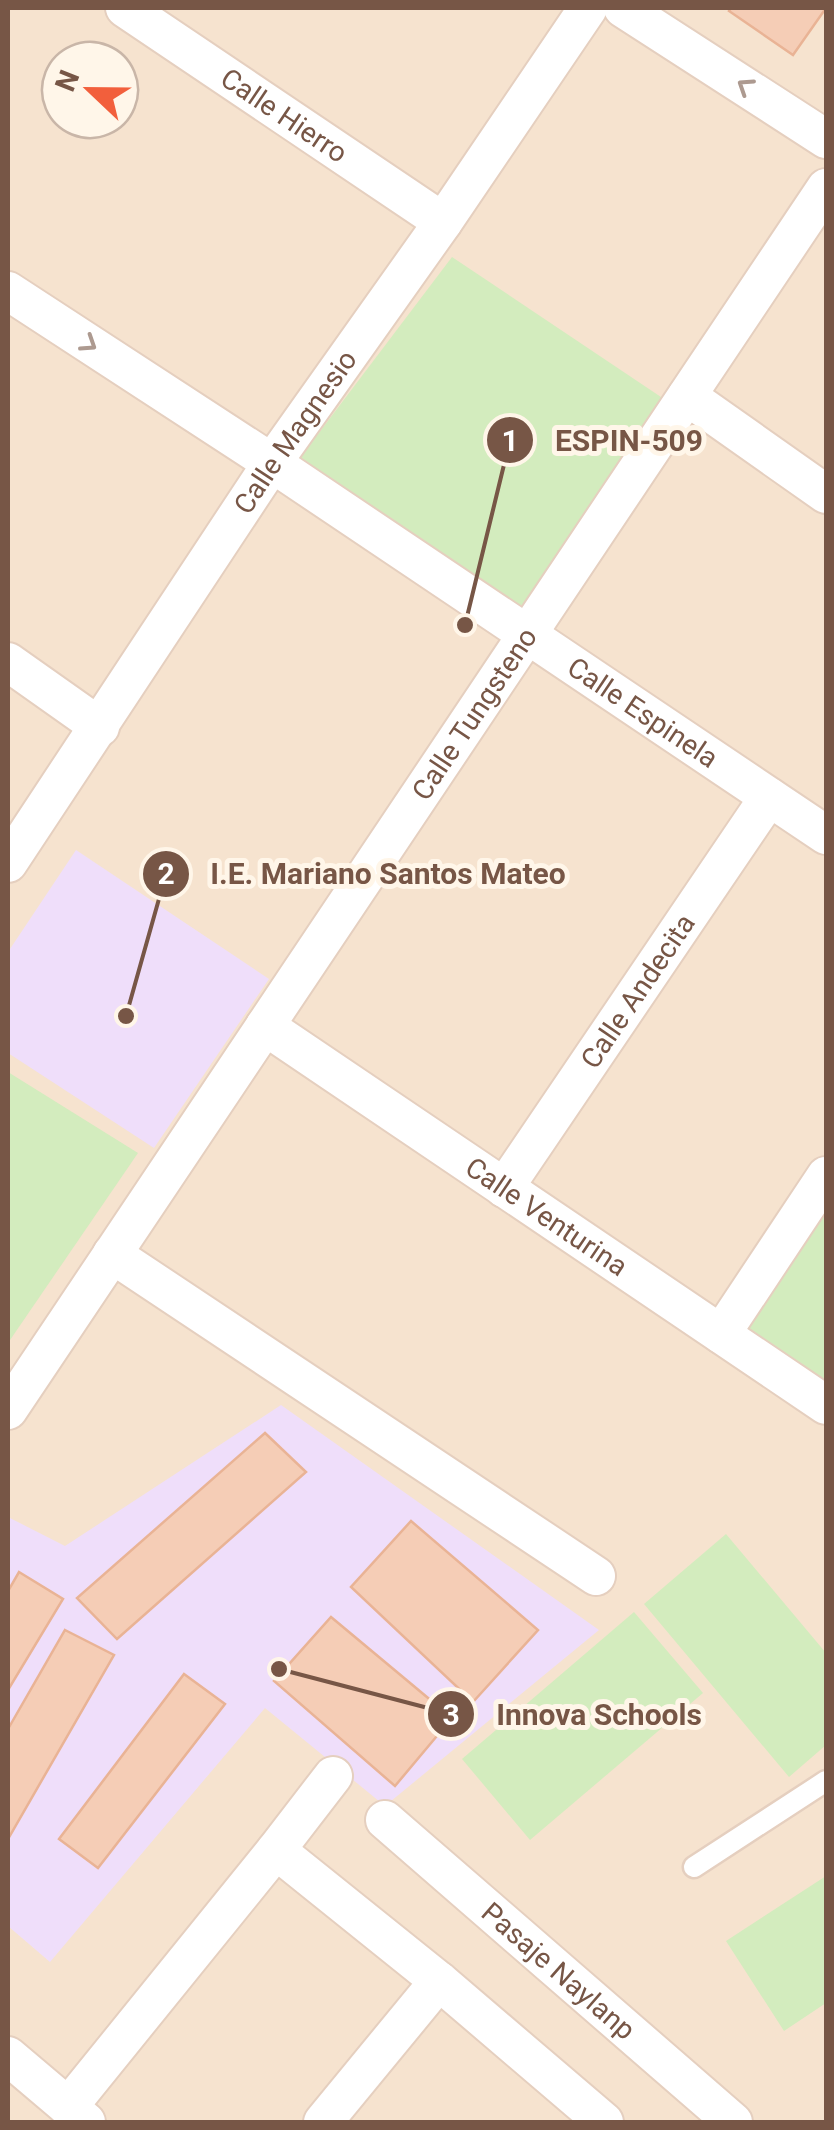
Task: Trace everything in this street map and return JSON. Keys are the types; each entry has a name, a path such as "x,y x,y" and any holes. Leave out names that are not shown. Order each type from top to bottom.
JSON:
{"street":[{"name":"Calle Hierro","path":"125,8 443,222"},
{"name":"Calle Magnesio","path":"8,863 272,463 588,8"},
{"path":"623,8 826,139"},
{"name":"Calle Tungsteno","path":"12,1395 112,1254 826,188"},
{"name":"Calle Espinela","path":"8,291 826,835"},
{"path":"687,396 826,494"},
{"path":"8,662 100,727"},
{"name":"Calle Andecita","path":"504,1188 769,796"},
{"name":"Calle Venturina","path":"265,1026 826,1405"},
{"path":"721,1334 826,1176"},
{"path":"112,1254 596,1576"},
{"path":"8,2056 78,2115 332,1776"},
{"name":"Pasaje Naylanp","path":"385,1820 734,2122"},
{"path":"276,1850 439,1981 600,2121"},
{"path":"324,2122 439,1981"}],"lane":[{"path":"694,1867 826,1781"}],"shaded area":[{"path":"8,8 826,8 826,2122 8,2122"},
{"path":"76,850 269,979 154,1148 8,1053 8,952"},
{"path":"281,1405 599,1630 385,1806 265,1708 50,1962 8,1926 8,1517 65,1546"}],"green space":[{"path":"452,257 664,399 519,617 296,463"},
{"path":"8,1072 138,1153 8,1343"},
{"path":"826,1176 826,1405 721,1334"},
{"path":"726,1534 826,1653 826,1745 789,1777 644,1604"},
{"path":"634,1612 703,1693 530,1840 462,1759"},
{"path":"826,1876 826,2003 784,2031 726,1941"}],"building":[{"path":"826,8 793,55 729,11"},
{"path":"265,1433 306,1472 117,1639 77,1598"},
{"path":"411,1521 538,1630 473,1702 351,1587"},
{"path":"19,1572 63,1599 8,1690 8,1591"},
{"path":"331,1617 452,1718 395,1786 274,1681"},
{"path":"65,1630 114,1655 8,1839 8,1729"},
{"path":"184,1674 225,1704 98,1868 59,1839"}],"place":[{"name":"ESPIN-509","path":"465,625"},
{"name":"I.E. Mariano Santos Mateo","path":"126,1016"},
{"name":"Innova Schools","path":"279,1669"}]}
